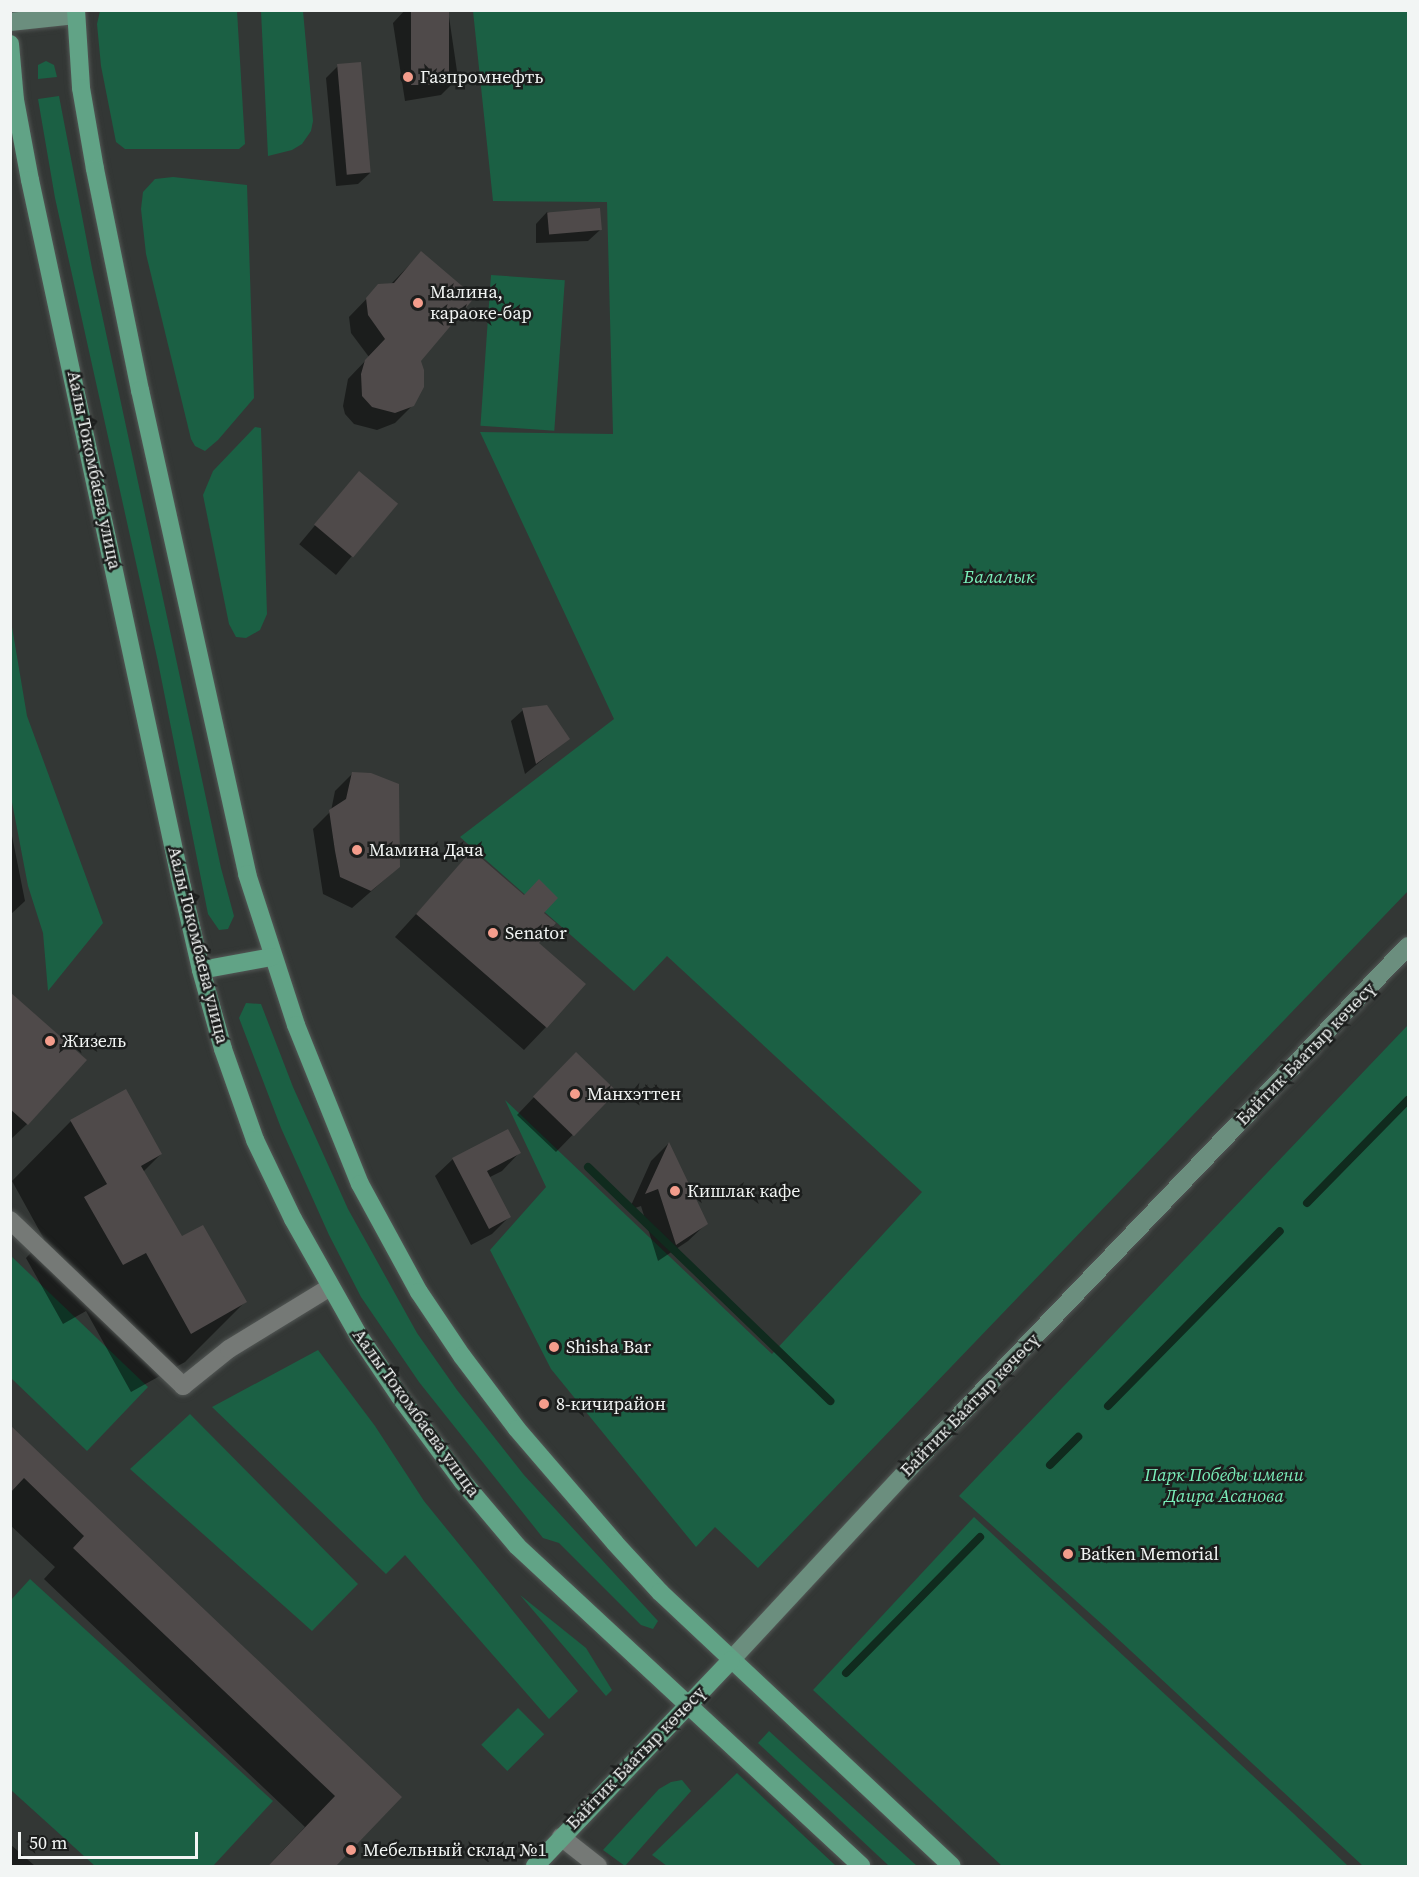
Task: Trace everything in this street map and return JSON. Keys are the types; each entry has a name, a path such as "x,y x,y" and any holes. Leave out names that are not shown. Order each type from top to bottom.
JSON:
{"main road":[{"path":"10,22 76,13 81,88 95,169 140,390 247,874 272,957 327,1106 360,1184 425,1301 462,1356 517,1429 660,1592 952,1866"},
{"name":"Аалы Токомбаева улица","path":"10,44 15,100 30,180 201,970 223,1049 255,1140 292,1219 330,1287 400,1397 464,1482 517,1546 861,1866"},
{"name":"Байтик Баатыр көчөсү","path":"535,1866 912,1465 1408,946"},
{"path":"201,970 272,957"}],"street":[{"path":"10,1220 183,1386 229,1349 330,1287"},
{"path":"561,1837 598,1866"}],"green space":[{"path":"100,11 237,11 245,144 239,149 125,149 116,142 101,66 97,24"},
{"path":"261,11 303,11 313,121 311,131 302,144 292,150 268,156"},
{"name":"Балалык","path":"473,11 1408,11 1408,891 758,1568 715,1527 696,1547 551,1369 490,1250 546,1187 505,1100 772,1354 922,1192 667,956 634,991 460,837 614,719 480,432 613,434 607,202 493,201"},
{"path":"46,61 54,65 57,77 38,79 38,65"},
{"path":"59,96 92,268 221,868 234,916 228,929 219,930 208,914 158,662 55,198 38,99"},
{"path":"173,177 247,185 254,398 218,440 205,451 195,446 191,439 146,254 141,209 143,192 155,179"},
{"path":"491,275 565,280 554,431 480,426"},
{"path":"255,427 261,428 267,614 260,630 246,638 236,637 229,624 203,495 213,471"},
{"path":"10,615 27,716 103,923 48,991 43,933 28,886 11,797"},
{"path":"246,1003 261,1004 293,1087 348,1209 417,1333 457,1390 524,1475 658,1621 653,1629 641,1625 559,1543 543,1538 419,1382 361,1297 329,1235 281,1128 239,1018"},
{"name":"Парк Победы имени Даира Асанова","path":"1408,1025 1408,1866 1363,1866 1104,1626 959,1496"},
{"path":"11,1256 148,1387 87,1451 11,1378"},
{"path":"318,1350 375,1426 424,1501 578,1691 549,1719 405,1555 386,1574 212,1407"},
{"path":"190,1414 358,1584 312,1631 130,1469"},
{"path":"974,1517 1348,1866 1002,1866 813,1690"},
{"path":"30,1579 273,1801 213,1866 95,1866 11,1790 11,1600"},
{"path":"520,1595 586,1648 612,1690 606,1696"},
{"path":"518,1708 544,1734 507,1771 481,1745"},
{"path":"769,1731 917,1866 889,1866 758,1743"},
{"path":"737,1773 836,1866 667,1866 652,1855"},
{"path":"682,1780 691,1791 625,1866 603,1850 659,1789 671,1782"}],"building":[{"path":"411,10 449,10 449,85 411,85"},
{"path":"361,62 371,173 347,175 337,64"},
{"path":"600,208 602,230 549,235 547,213"},
{"path":"421,251 475,297 421,361 424,370 424,387 414,406 395,413 372,407 362,396 361,374 365,360 385,339 368,315 366,298 378,284 394,283"},
{"path":"359,471 398,504 353,557 314,525"},
{"path":"547,705 570,739 536,764 522,708"},
{"path":"352,772 371,773 399,784 400,867 371,891 340,877 335,851 329,810 346,799"},
{"name":"Senator","path":"472,850 524,895 539,879 558,898 544,913 556,923 539,943 586,984 547,1028 416,914"},
{"path":"10,992 87,1060 28,1125 10,1109"},
{"name":"Манхэттен","path":"576,1052 617,1092 574,1136 533,1097"},
{"path":"126,1089 162,1154 141,1166 182,1236 203,1225 247,1302 191,1334 146,1253 123,1265 84,1197 107,1184 70,1120"},
{"path":"508,1129 521,1153 487,1171 511,1217 489,1229 452,1158"},
{"name":"Кишлак кафе","path":"669,1142 708,1224 676,1245 658,1189 645,1194"},
{"path":"10,1425 402,1797 336,1866 268,1866 335,1796 73,1548 84,1536 24,1478 10,1493"}],"waterway":[{"path":"1307,1203 1408,1100"},
{"path":"588,1167 830,1401"},
{"path":"1108,1406 1280,1231"},
{"path":"1050,1465 1078,1437"},
{"path":"846,1673 980,1537"}],"place":[{"name":"Газпромнефть","path":"408,77"},
{"name":"Малина, караоке-бар","path":"418,303"},
{"name":"Мамина Дача","path":"357,850"},
{"name":"Senator","path":"493,933"},
{"name":"Жизель","path":"50,1041"},
{"name":"Манхэттен","path":"575,1094"},
{"name":"Кишлак кафе","path":"675,1191"},
{"name":"Shisha Bar","path":"554,1347"},
{"name":"8-кичирайон","path":"544,1404"},
{"name":"Batken Memorial","path":"1068,1554"},
{"name":"Мебельный склад №1","path":"351,1850"}]}
